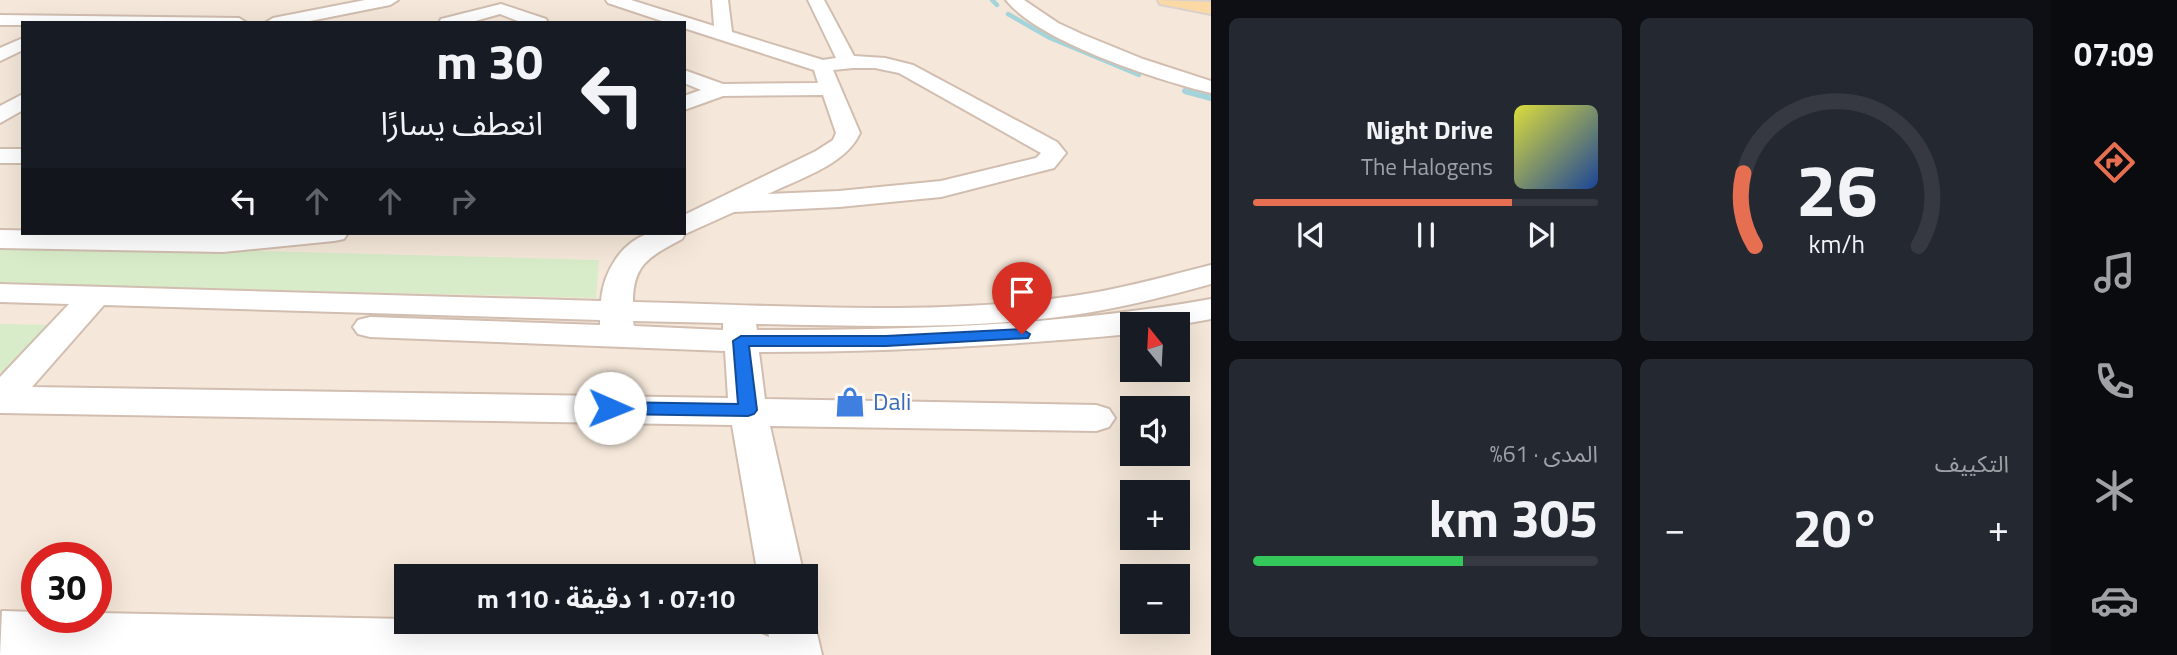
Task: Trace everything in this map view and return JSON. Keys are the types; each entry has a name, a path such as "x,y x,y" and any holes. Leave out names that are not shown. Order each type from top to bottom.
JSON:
{"main road":[{"path":"1167,0 1211,8"},
{"path":"1202,0 1211,2"}],"street":[{"path":"282,21 390,0"},
{"path":"614,0 681,21"},
{"path":"720,0 723,34"},
{"path":"816,0 847,61"},
{"path":"1014,0 1023,10 1094,45 1165,73 1211,86"},
{"path":"453,21 504,4 536,21"},
{"path":"63,21 86,7"},
{"path":"0,20 30,21"},
{"path":"686,22 822,66 847,61 888,64 906,69 1049,147 1054,153 1045,163 941,189 839,199 727,204"},
{"path":"0,57 21,44"},
{"path":"0,57 21,58"},
{"path":"686,225 843,144 848,133 822,66"},
{"path":"686,77 720,90"},
{"path":"686,103 720,90 832,89"},
{"path":"0,116 21,103"},
{"path":"0,156 21,156"},
{"path":"0,239 227,238 291,235"},
{"path":"617,323 617,282 624,265 640,249 668,235"},
{"path":"740,327 1063,307 1183,284 1211,274"},
{"path":"0,293 85,307 740,327 886,341 1022,334 1130,324 1209,313"},
{"path":"0,316 85,307"},
{"path":"0,399 85,307"},
{"path":"740,327 748,410 779,564"},
{"path":"0,399 1096,418"},
{"path":"2,634 754,655"},
{"path":"793,634 797,655"}],"shaded area":[{"path":"0,0 1156,0 1211,10 1211,655 0,655"}],"green space":[{"path":"0,244 599,260 596,298 0,283"},
{"path":"0,324 56,325 11,373 0,372"}],"waterway":[{"path":"992,0 997,5"},
{"path":"1008,14 1050,38 1139,75"},
{"path":"1185,91 1211,98"}],"place":[{"name":"Dali","path":"850,402"}],"route":[{"path":"610,408 748,410 741,341 886,341 1022,334"}]}
